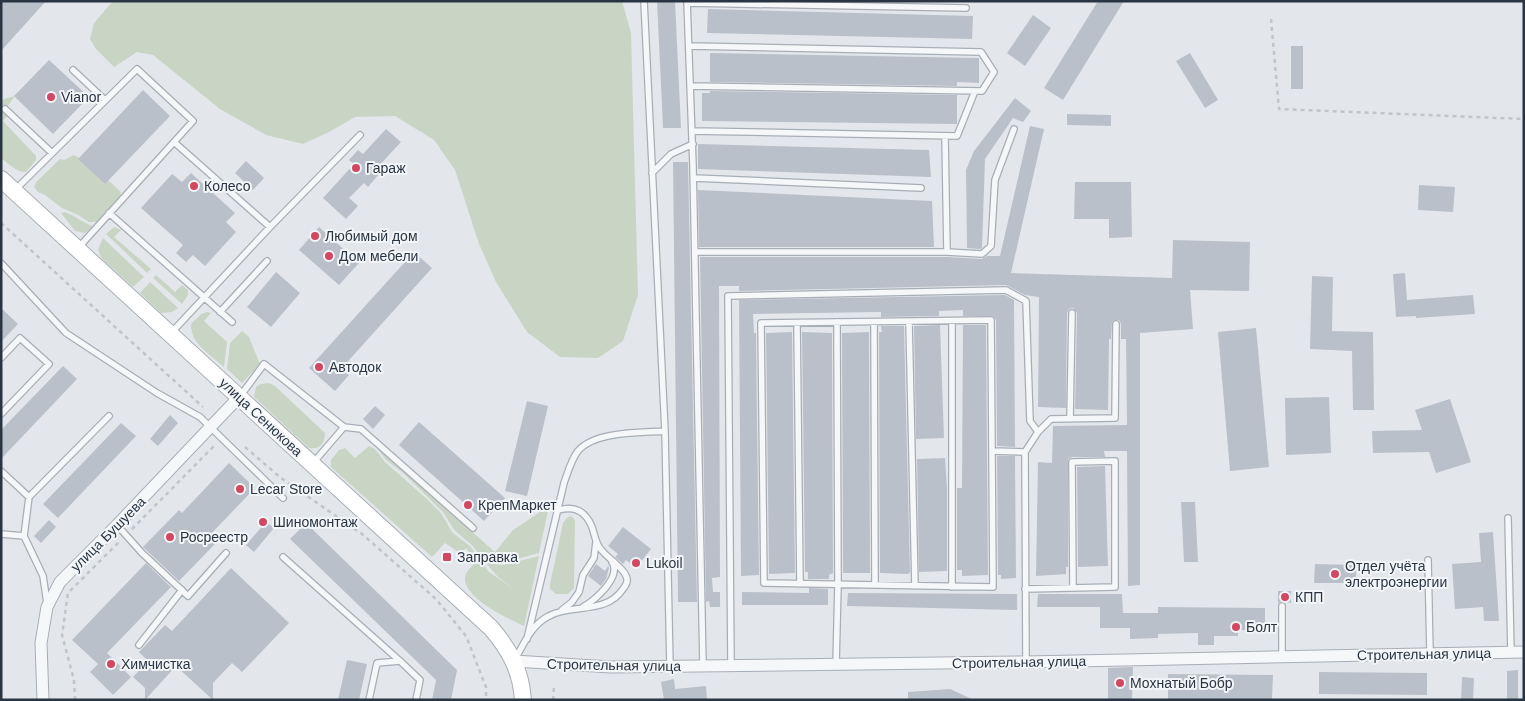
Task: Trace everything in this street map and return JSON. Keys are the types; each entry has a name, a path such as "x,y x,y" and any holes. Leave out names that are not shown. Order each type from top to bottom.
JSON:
{"main road":[{"name":"улица Сенюкова","path":"1,179 491,628 514,661 520,676 523,700"}],"street":[{"name":"улица Бушуева","path":"42,700 41,643 47,607 60,582 117,526 239,397"},
{"name":"Строительная улица","path":"514,661 611,667 670,667 1524,652"}],"lane":[{"path":"644,1 665,431 670,667"},
{"path":"703,666 694,178 687,2 966,8"},
{"path":"689,46 981,52 994,72 982,91 690,86"},
{"path":"14,190 137,69 192,121 78,249"},
{"path":"73,70 105,100"},
{"path":"692,131 957,136 975,91"},
{"path":"5,109 51,152"},
{"path":"695,252 947,252 982,254 991,246 995,180 1014,129"},
{"path":"170,334 270,227 360,136"},
{"path":"945,136 947,252"},
{"path":"174,142 270,227"},
{"path":"652,173 672,154 692,144"},
{"path":"694,178 921,188"},
{"path":"110,213 232,322"},
{"path":"220,312 267,261"},
{"path":"1,263 66,333 157,394 214,424 222,438 283,498"},
{"path":"731,666 728,296 1006,290 1026,301 1030,421 1038,432"},
{"path":"1070,418 1072,313"},
{"path":"991,320 993,587 764,583 761,324 952,321 991,320"},
{"path":"952,321 952,587"},
{"path":"836,664 838,585 837,322"},
{"path":"874,322 875,585"},
{"path":"910,322 915,586"},
{"path":"797,323 800,584"},
{"path":"1026,662 1025,452 1038,432 1052,419 1115,418 1116,324"},
{"path":"1,358 20,338 49,364 1,414"},
{"path":"239,397 264,364 344,427 361,429 473,528"},
{"path":"47,607 43,576 24,536 29,497 109,416"},
{"path":"312,464 344,427"},
{"path":"527,640 564,483 573,458 579,450 597,438 665,431"},
{"path":"992,451 1025,452"},
{"path":"1025,589 1073,588 1115,587 1115,461 1072,462 1073,588"},
{"path":"1,471 29,497"},
{"path":"558,612 598,606 614,600 627,583 624,572 601,550 585,514 570,508 559,510"},
{"path":"1508,518 1511,653"},
{"path":"117,526 142,553 188,596 226,553"},
{"path":"1,534 24,536"},
{"path":"514,661 537,624 546,617 558,612 576,597 583,575 594,558 596,540"},
{"path":"283,557 420,680 416,700"},
{"path":"582,608 597,597 614,575 615,566 608,557"},
{"path":"1428,560 1430,654"},
{"path":"139,645 182,590"},
{"path":"1282,606 1282,657"},
{"path":"369,700 376,663 400,661"}],"path":[{"path":"1271,19 1279,109 1524,119"},
{"path":"1,223 214,424"},
{"path":"75,700 74,680 62,636 68,593 222,438"},
{"path":"241,444 282,478 362,534 436,599 466,636 486,688 486,700"},
{"path":"554,687 554,700"}],"green space":[{"path":"113,1 622,1 631,33 638,295 623,341 598,358 560,357 527,332 496,282 479,244 455,170 434,140 395,116 355,117 303,144 266,135 220,109 153,55 137,52 114,67 96,49 90,39 94,23"},
{"path":"15,96 7,107 8,115 3,121 36,156 36,160 26,172 16,169 1,158 1,100"},
{"path":"74,155 83,160 95,174 110,182 121,192 119,199 98,222 89,222 62,208 38,192 34,187 36,182 60,159 64,160"},
{"path":"65,212 93,226 85,233 75,231 61,213"},
{"path":"114,227 121,230 114,237 151,269 147,273 106,234"},
{"path":"103,238 144,277 133,287 101,258 98,249"},
{"path":"156,275 175,292 182,285 188,290 188,295 182,304 153,278"},
{"path":"150,282 178,308 172,312 161,313 140,293"},
{"path":"211,313 204,321 227,342 224,367 202,348 192,331 191,324 201,314"},
{"path":"242,331 249,337 260,364 242,383 227,369 230,343"},
{"path":"269,383 275,386 325,433 324,440 319,447 309,448 254,397 256,387"},
{"path":"369,446 375,449 385,462 441,513 452,532 471,547 480,560 475,560 466,548 461,554 445,543 432,557 331,467 331,460 339,450 345,448 355,458"},
{"path":"377,448 495,552 513,530 549,506 539,553 506,562 483,560 473,546 454,530 443,512 403,473 386,460"},
{"path":"571,516 575,520 574,588 568,594 556,594 550,589 550,584 563,523"},
{"path":"539,556 524,626 508,619 480,601 467,586 465,576 467,572 476,562 482,562 489,572 514,589 498,577 486,563 503,565"}],"building":[{"path":"1,1 46,1 1,51"},
{"path":"657,1 675,1 681,128 663,128"},
{"path":"1098,1 1124,1 1063,100 1044,88"},
{"path":"708,9 973,16 972,39 707,33"},
{"path":"1033,15 1051,28 1025,66 1007,53"},
{"path":"1291,46 1303,46 1303,89 1291,89"},
{"path":"710,53 979,58 979,83 957,82 957,86 710,82"},
{"path":"1190,53 1218,100 1205,108 1176,61"},
{"name":"Vianor","path":"49,60 89,97 53,134 14,96"},
{"path":"143,90 170,116 105,184 78,159"},
{"path":"710,91 957,95 957,124 702,121 702,93 710,93"},
{"path":"1015,98 1031,111 1023,122 1013,118 985,159 982,248 967,248 966,170 974,151"},
{"path":"1067,114 1111,115 1111,126 1067,125"},
{"path":"1030,126 1044,129 1011,273 1172,278 1173,240 1250,242 1249,291 1190,290 1193,329 1140,333 1140,585 1128,586 1127,451 1104,451 1105,457 1072,457 1068,459 1068,567 1066,567 1066,574 1036,576 1038,462 1052,463 1053,426 1127,425 1126,339 1121,339 1121,324 1119,320 1112,322 1111,339 1109,339 1108,410 1075,409 1077,313 1073,308 1069,309 1067,313 1066,408 1038,407 1039,297 1025,295 1006,285 739,291 739,286 719,286 720,577 712,578 713,592 720,592 720,607 710,607 709,601 706,602 700,257 947,257 982,259 987,256 1000,256"},
{"path":"386,129 401,142 375,170 379,174 368,187 364,183 349,198 358,206 346,219 323,198 354,164 349,160 358,150 363,154"},
{"path":"698,144 929,150 931,177 698,169"},
{"path":"246,161 264,178 253,190 235,173"},
{"path":"673,162 688,162 697,602 678,602"},
{"path":"191,173 235,213 226,222 236,232 205,266 193,255 186,262 176,253 183,245 141,208 172,174 182,182"},
{"path":"1075,182 1131,182 1132,237 1109,238 1109,219 1074,219"},
{"path":"1419,185 1455,187 1453,212 1418,210"},
{"path":"698,190 932,201 934,247 699,247"},
{"name":"Дом мебели","path":"319,227 359,263 339,285 299,250"},
{"path":"414,252 432,268 341,369 349,375 335,391 309,368"},
{"path":"276,272 300,293 271,327 247,307"},
{"path":"1405,273 1407,300 1473,295 1475,314 1416,318 1416,316 1396,317 1393,274"},
{"path":"1312,276 1333,277 1332,331 1373,332 1374,410 1353,410 1352,351 1310,349"},
{"path":"1005,295 1014,300 1015,447 997,446 996,320 993,316 963,316 963,310 939,311 939,316 881,317 881,312 753,314 754,333 756,333 759,575 741,576 739,300"},
{"path":"1,308 18,324 1,342"},
{"path":"940,325 944,438 916,439 914,326"},
{"path":"963,325 986,325 988,575 962,576 962,570 957,570 957,488 962,488"},
{"path":"881,326 904,326 910,572 908,574 880,573 879,332 882,332"},
{"path":"1256,328 1269,467 1230,471 1218,332"},
{"path":"792,332 795,573 769,574 766,333"},
{"path":"802,332 832,333 833,573 829,575 829,579 808,579 808,572 805,572"},
{"path":"869,332 870,573 843,573 842,333"},
{"path":"63,366 77,379 1,459 1,430"},
{"path":"1329,397 1331,453 1286,455 1285,398"},
{"path":"1450,399 1471,462 1436,473 1429,452 1373,453 1372,431 1422,430 1415,410"},
{"path":"527,401 548,406 527,496 505,491"},
{"path":"375,406 385,415 373,429 363,419"},
{"path":"170,415 178,423 158,446 150,439"},
{"path":"419,422 505,498 484,521 399,445"},
{"path":"121,423 136,436 58,518 43,504"},
{"path":"997,456 1015,456 1016,578 1001,579 1001,575 998,575"},
{"path":"945,458 947,571 919,572 917,459"},
{"path":"229,463 255,488 208,537 215,544 179,581 143,547 179,510 182,513"},
{"path":"1105,466 1108,566 1078,567 1077,467"},
{"path":"1181,502 1195,502 1198,562 1184,562"},
{"path":"49,520 56,527 41,543 34,536"},
{"path":"266,522 274,528 254,552 246,545"},
{"path":"306,523 457,670 451,700 432,700 436,680 290,539"},
{"path":"623,527 651,549 636,568 626,560 623,564 615,557 618,554 608,546"},
{"path":"1493,532 1499,621 1484,621 1483,607 1455,609 1452,564 1481,562 1479,533"},
{"path":"146,563 171,587 107,653 131,677 113,695 90,672 98,664 72,640"},
{"path":"596,564 605,571 608,566 609,568 606,579 601,586 588,576"},
{"name":"Отдел учёта электроэнергии","path":"1315,564 1356,565 1356,583 1314,583"},
{"path":"231,568 289,623 242,672 232,663 213,683 213,700 176,666 145,700 145,688 133,677 148,661 139,652 165,625 172,631"},
{"path":"809,588 828,589 828,605 742,605 742,592 809,593"},
{"name":"КПП","path":"1278,591 1291,591 1291,603 1282,601 1278,603"},
{"path":"848,593 1017,594 1017,610 847,606"},
{"path":"1038,594 1122,594 1123,613 1158,613 1158,607 1265,608 1265,630 1238,630 1238,636 1214,636 1214,645 1198,645 1198,633 1158,634 1158,638 1130,639 1130,628 1100,628 1100,607 1037,607"},
{"path":"347,660 367,664 359,700 338,700"},
{"name":"Мохнатый Бобр","path":"1133,667 1132,700 1108,700 1108,668"},
{"path":"1518,670 1518,700 1507,700 1507,671"},
{"path":"1319,672 1427,673 1427,695 1319,694"},
{"path":"1168,674 1273,675 1272,700 1168,699"},
{"path":"1462,677 1474,678 1473,700 1461,700"},
{"path":"674,679 675,689 706,686 707,700 664,700 661,682"},
{"path":"950,689 974,700 908,700 908,692"}],"place":[{"name":"Vianor","path":"51,97"},
{"name":"Гараж","path":"356,168"},
{"name":"Колесо","path":"194,186"},
{"name":"Любимый дом","path":"315,236"},
{"name":"Дом мебели","path":"329,256"},
{"name":"Автодок","path":"319,367"},
{"name":"Lecar Store","path":"240,489"},
{"name":"КрепМаркет","path":"468,505"},
{"name":"Шиномонтаж","path":"263,522"},
{"name":"Росреестр","path":"170,537"},
{"name":"Заправка","path":"447,557"},
{"name":"Lukoil","path":"636,563"},
{"name":"Отдел учёта электроэнергии","path":"1335,574"},
{"name":"КПП","path":"1285,597"},
{"name":"Болт","path":"1236,627"},
{"name":"Химчистка","path":"111,664"},
{"name":"Мохнатый Бобр","path":"1120,683"}]}
